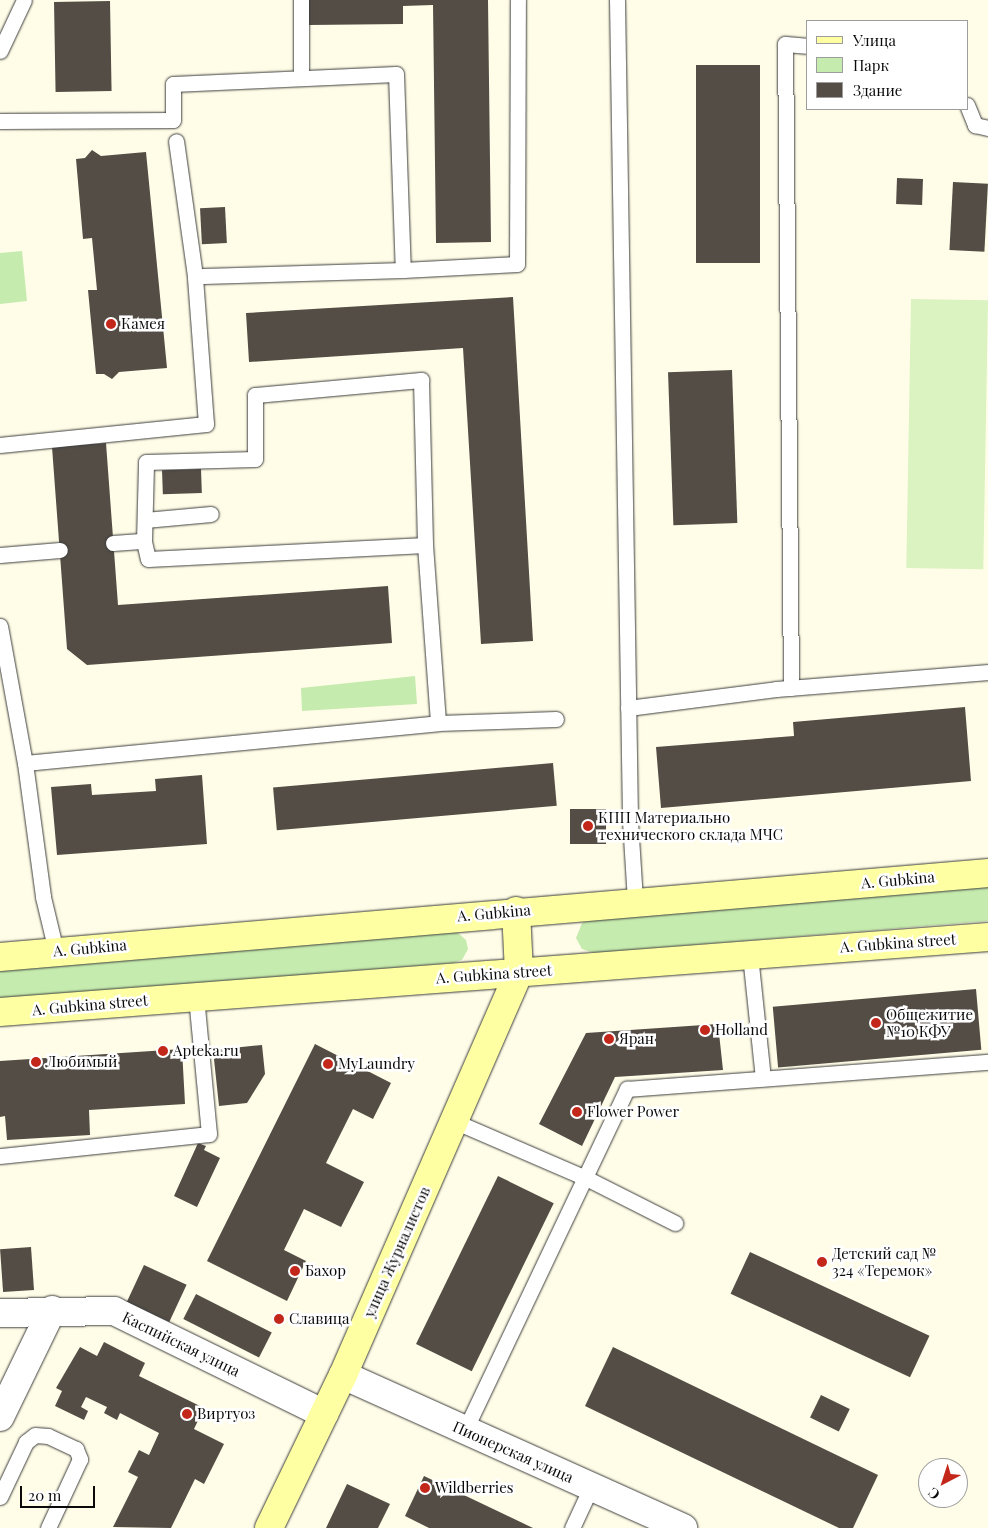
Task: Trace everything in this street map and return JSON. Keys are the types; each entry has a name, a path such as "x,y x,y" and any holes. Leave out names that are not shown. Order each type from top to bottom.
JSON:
{"street":[{"name":"A. Gubkina","path":"0,957 516,911 988,873"},
{"path":"516,911 519,972"},
{"name":"A. Gubkina street","path":"0,1012 988,936"},
{"name":"улица Журналистов","path":"269,1528 343,1375 519,972"},
{"path":"0,1418 52,1310"},
{"name":"Каспийская улица","path":"0,1313 52,1310 114,1311 324,1414"},
{"name":"Пионерская улица","path":"343,1375 683,1528"}],"lane":[{"path":"0,52 24,0"},
{"path":"301,0 301,78"},
{"path":"195,276 403,270 516,264 518,0"},
{"path":"617,0 628,708 635,901"},
{"path":"791,688 785,44 806,46"},
{"path":"0,122 173,120 173,84 396,74 403,270"},
{"path":"968,108 975,125 988,128"},
{"path":"0,445 206,424 195,276 176,141"},
{"path":"425,545 148,559 144,541 146,462 255,459 255,395 421,380 425,545 438,723"},
{"path":"145,520 211,514"},
{"path":"113,544 144,541"},
{"path":"0,555 60,550"},
{"path":"0,626 7,714 25,763 43,897 56,951"},
{"path":"628,708 791,688 988,672"},
{"path":"25,763 438,723 556,719"},
{"path":"750,955 763,1078"},
{"path":"0,1156 209,1134 196,997"},
{"path":"466,1430 627,1089 988,1062"},
{"path":"454,1121 586,1178 675,1223"},
{"path":"0,1497 26,1442 35,1435 48,1436 76,1449 80,1459 48,1528"},
{"path":"572,1528 591,1486"}],"green space":[{"path":"22,251 27,301 0,304 0,253"},
{"path":"911,299 988,300 983,569 906,568"},
{"path":"415,676 417,704 302,711 301,688"},
{"path":"988,887 988,921 594,953 582,949 576,938 582,923 591,920"},
{"path":"457,932 466,940 468,949 462,960 453,963 0,1000 0,967"}],"building":[{"path":"309,0 488,0 491,242 436,243 433,5 403,6 403,24 309,25"},
{"path":"110,1 112,91 56,92 54,2"},
{"path":"696,65 760,65 760,263 696,263"},
{"path":"92,150 101,156 146,152 167,368 119,372 112,379 104,374 96,374 88,290 97,290 92,238 83,239 76,159 85,158"},
{"path":"897,178 923,179 922,205 896,204"},
{"path":"953,182 988,184 984,252 949,250"},
{"path":"225,207 227,243 202,244 200,208"},
{"path":"513,297 533,641 481,644 463,348 249,362 246,313"},
{"path":"732,370 737,523 673,525 668,372"},
{"path":"106,443 118,605 388,586 392,643 87,665 67,649 52,447"},
{"path":"201,469 202,493 163,494 162,470"},
{"path":"965,707 971,781 661,808 656,747 794,736 793,722"},
{"path":"553,763 557,806 277,830 273,787"},
{"path":"202,775 207,844 57,855 51,787 91,784 92,795 156,791 155,779"},
{"name":"КПП Материально технического склада МЧС","path":"570,809 606,809 606,844 570,844"},
{"name":"Общежитие №10 КФУ","path":"976,989 981,1050 778,1068 773,1007"},
{"path":"718,1024 723,1070 615,1077 582,1146 539,1124 586,1033"},
{"path":"315,1044 391,1083 373,1119 353,1109 326,1163 364,1182 341,1227 304,1209 284,1250 306,1261 287,1301 207,1261"},
{"path":"262,1045 265,1074 247,1103 219,1106 213,1050"},
{"path":"182,1049 185,1104 89,1110 90,1135 7,1140 5,1116 0,1117 0,1061"},
{"path":"198,1143 206,1146 204,1150 220,1158 197,1207 174,1196"},
{"path":"498,1176 554,1203 472,1371 416,1344"},
{"path":"31,1247 34,1290 3,1292 0,1249"},
{"path":"750,1252 929,1336 910,1377 731,1294"},
{"path":"144,1265 187,1285 169,1322 127,1302"},
{"path":"196,1294 272,1333 259,1358 183,1319"},
{"path":"104,1342 145,1363 139,1376 204,1408 194,1429 224,1444 204,1484 195,1479 171,1528 113,1527 138,1477 128,1472 139,1450 149,1455 159,1433 120,1413 117,1420 104,1413 107,1407 86,1397 81,1407 88,1411 84,1420 55,1406 62,1391 56,1388 80,1347 97,1356"},
{"path":"613,1347 878,1475 853,1528 839,1528 585,1406"},
{"path":"821,1395 850,1409 839,1431 810,1417"},
{"path":"424,1476 533,1528 429,1528 405,1516"},
{"path":"347,1484 390,1504 378,1528 326,1528"}],"place":[{"name":"Камея","path":"111,324"},
{"name":"КПП Материально технического склада МЧС","path":"588,826"},
{"name":"Общежитие №10 КФУ","path":"876,1023"},
{"name":"Holland","path":"705,1030"},
{"name":"Яран","path":"609,1039"},
{"name":"Apteka.ru","path":"163,1051"},
{"name":"Любимый","path":"36,1062"},
{"name":"MyLaundry","path":"328,1064"},
{"name":"Flower Power","path":"577,1112"},
{"name":"Детский сад № 324 «Теремок»","path":"822,1262"},
{"name":"Бахор","path":"295,1271"},
{"name":"Славица","path":"279,1319"},
{"name":"Виртуоз","path":"187,1414"},
{"name":"Wildberries","path":"425,1488"}]}
